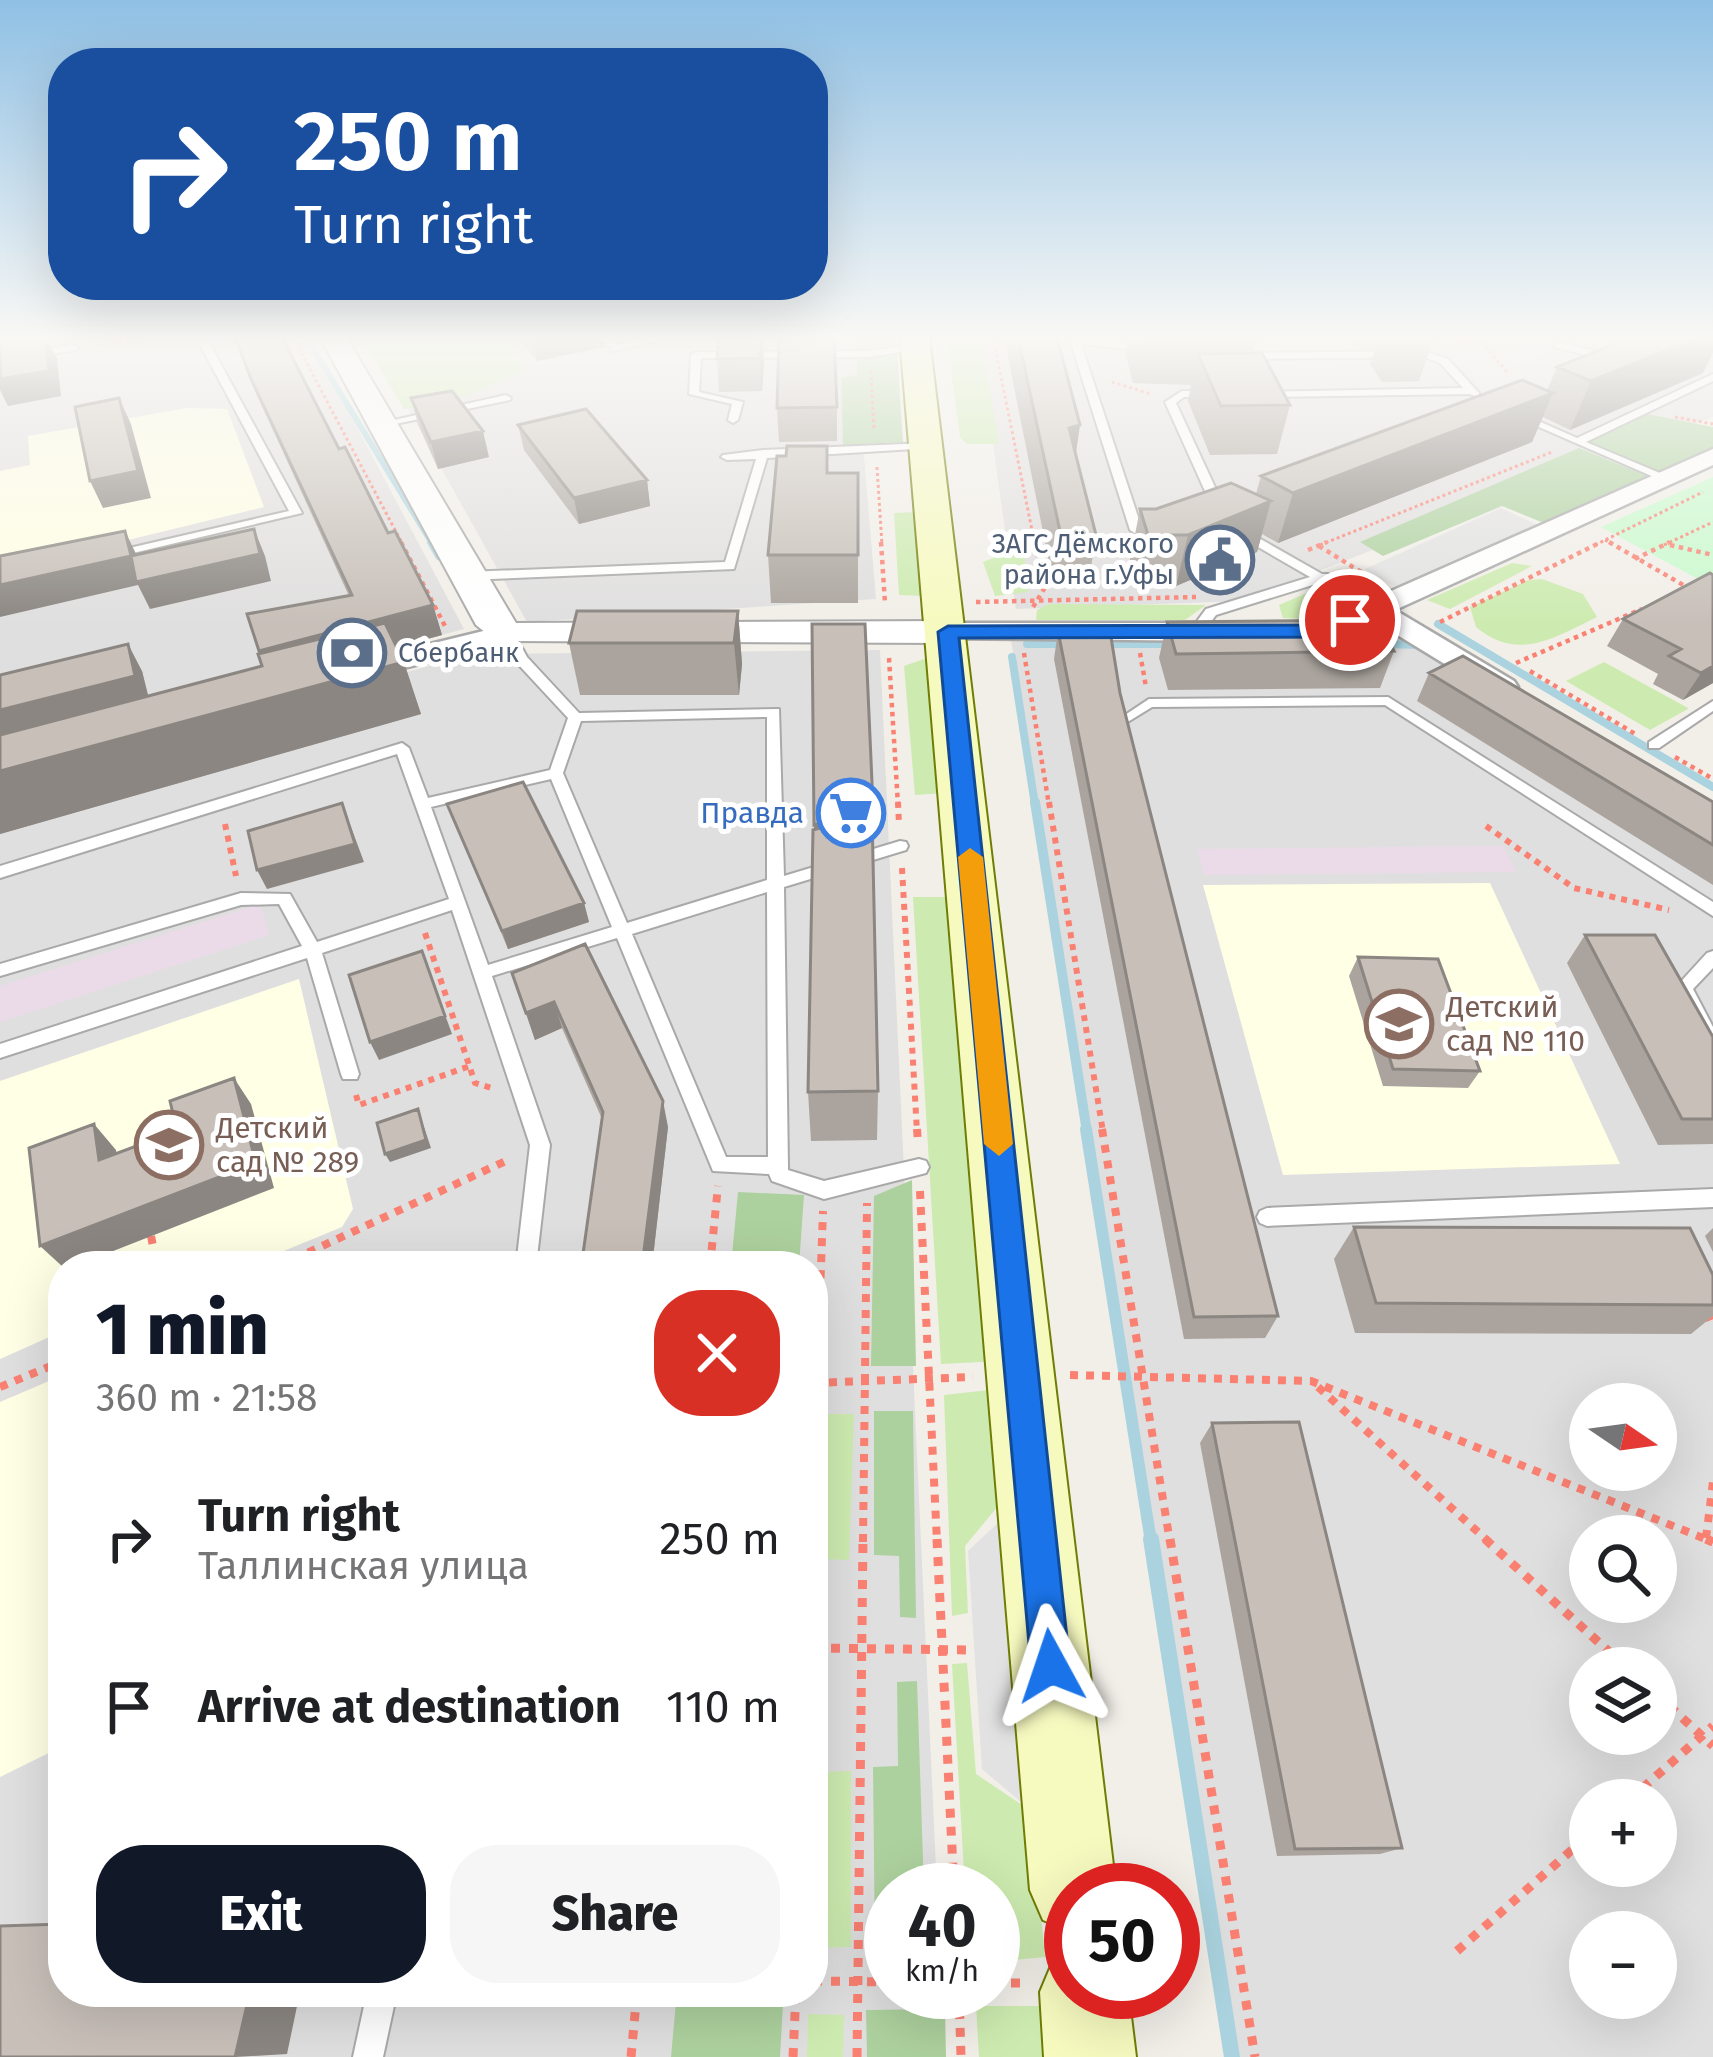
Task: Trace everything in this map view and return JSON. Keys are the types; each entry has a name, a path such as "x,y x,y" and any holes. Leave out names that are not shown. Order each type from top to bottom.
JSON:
{"main road":[{"path":"925,433 1070,1863"},
{"path":"1086,2019 1090,2057"}],"street":[{"path":"386,433 501,629"},
{"path":"1282,632 1326,631 1713,456"},
{"path":"1387,603 1435,628 1480,674 1538,707"},
{"path":"310,683 501,629 948,630 1033,649 1239,632"},
{"path":"1616,752 1654,759"}],"lane":[{"path":"91,560 296,513 253,433"},
{"path":"1105,433 1136,530 1181,527"},
{"path":"1187,433 1226,524 1324,578 1387,603"},
{"path":"1556,433 1663,478"},
{"path":"1577,442 1596,433"},
{"path":"728,457 927,446"},
{"path":"466,575 730,566 763,453"},
{"path":"1204,525 1226,524 1249,515"},
{"path":"1196,632 1211,612 1324,578"},
{"path":"501,629 520,659 575,717 774,712 779,1175 824,1190 867,1175 920,1167"},
{"path":"1126,719 1149,703 1388,701 1713,910"},
{"path":"1654,759 1713,705"},
{"path":"575,717 556,773 720,1165 778,1166"},
{"path":"0,872 402,748 540,1145 528,1251"},
{"path":"422,804 556,773"},
{"path":"482,973 620,927 900,846"},
{"path":"0,970 241,899 284,898 313,950 350,1074"},
{"path":"0,1051 421,918 458,902"},
{"path":"1713,957 1684,988 1713,1045"},
{"path":"1267,1217 1713,1198"},
{"path":"368,2057 379,2007"}],"path":[{"path":"343,433 449,635 501,629"},
{"path":"874,433 875,448"},
{"path":"1012,433 1044,589 1027,614 1255,2057"},
{"path":"889,657 948,630 1040,601 1193,598 1577,442"},
{"path":"1015,450 1025,450"},
{"path":"1435,628 1713,487"},
{"path":"1635,560 1713,522"},
{"path":"1604,540 1690,589 1669,598"},
{"path":"1666,544 1713,556"},
{"path":"1318,545 1387,603"},
{"path":"1480,674 1647,607"},
{"path":"1435,628 1462,629"},
{"path":"948,630 1033,649"},
{"path":"1140,653 1149,703"},
{"path":"1516,663 1654,759 1713,779"},
{"path":"220,803 241,899"},
{"path":"1486,826 1574,888 1690,915"},
{"path":"421,918 476,1083 525,1097"},
{"path":"350,1074 358,1105 470,1066"},
{"path":"310,1251 540,1145"},
{"path":"711,1251 720,1165"},
{"path":"856,2057 867,1175"},
{"path":"821,1251 824,1190"},
{"path":"151,1236 154,1251"},
{"path":"1704,1306 1713,1327"},
{"path":"0,1388 48,1367"},
{"path":"828,1382 1022,1374 1311,1381 1710,1540 1713,1482"},
{"path":"1311,1381 1604,1647"},
{"path":"828,1648 974,1650"},
{"path":"1677,1713 1713,1746"},
{"path":"1653,1779 1713,1726"},
{"path":"1457,1951 1569,1852"},
{"path":"828,1981 864,1982"},
{"path":"631,2057 636,2007"},
{"path":"794,2057 796,2007"},
{"path":"960,2019 961,2057"}],"shaded area":[{"path":"0,433 360,433 464,629 0,755"},
{"path":"236,433 264,507 0,571 0,471 30,465 28,436"},
{"path":"422,433 862,433 876,599 527,622"},
{"path":"991,433 1672,433 1242,601 1016,609"},
{"path":"1501,508 1548,530 1407,594 1365,569"},
{"path":"1406,637 1713,817 1713,2057 1240,2057 1011,640"},
{"path":"880,650 936,1863 864,1863 864,2019 943,2019 945,2057 0,2057 0,787 471,654"},
{"path":"1503,846 1516,872 1204,875 1197,849"},
{"name":"Детский сад № 110","path":"1490,883 1620,1164 1283,1175 1203,885"},
{"path":"260,904 269,935 0,1022 0,986"},
{"name":"Детский сад № 289","path":"299,979 353,1209 342,1227 284,1251 48,1251 48,1338 0,1359 0,1081"},
{"path":"48,1381 48,1753 0,1777 0,1402"},
{"path":"1034,1489 1068,1842 982,1769 968,1551"}],"green space":[{"path":"843,433 902,433 903,442 843,445"},
{"path":"959,433 997,433 999,444 967,444"},
{"path":"1607,433 1713,433 1713,450 1659,473 1588,442"},
{"path":"1579,448 1650,477 1549,525 1502,506 1383,556 1360,542"},
{"path":"1713,477 1713,587 1601,527"},
{"path":"918,512 927,596 899,595 894,513"},
{"path":"1005,553 1025,558 1028,592 995,596 983,562"},
{"path":"1512,563 1532,566 1450,609 1427,600"},
{"path":"1542,579 1583,594 1597,617 1551,639 1521,645 1491,637 1476,627 1470,607 1528,580"},
{"path":"1323,586 1338,588 1355,601 1333,617 1283,618 1279,605"},
{"path":"1049,604 1206,605 1185,620 1036,620 1037,610"},
{"path":"924,659 934,663 945,793 915,795 904,666"},
{"path":"1604,662 1688,709 1650,730 1566,681"},
{"path":"913,897 952,897 1001,1361 941,1364"},
{"path":"912,1180 916,1366 871,1366 874,1196"},
{"path":"738,1192 804,1195 800,1251 732,1251"},
{"path":"998,1389 1008,1494 965,1546 968,1613 952,1616 944,1395"},
{"path":"874,1411 913,1411 916,1618 900,1617 899,1556 874,1555"},
{"path":"828,1414 854,1414 849,1560 828,1559"},
{"path":"967,1663 976,1774 1031,1811 1044,1957 1020,1959 1020,1863 963,1863 952,1664"},
{"path":"917,1681 923,1863 874,1863 873,1767 898,1766 897,1682"},
{"path":"851,1771 851,1947 828,1948 828,1772"},
{"path":"1020,2006 1044,2006 1044,2019 1054,2019 1057,2057 979,2057 977,2019 1020,2019"},
{"path":"676,2007 783,2007 780,2057 671,2057"},
{"path":"808,2014 844,2015 843,2057 807,2057"},
{"path":"866,2019 945,2019 946,2057 867,2057"}],"building":[{"path":"80,433 128,433 138,471 90,481"},
{"path":"276,433 331,433 339,449 345,447 388,533 395,531 433,605 259,651 247,614 352,595"},
{"path":"427,433 474,433 431,442"},
{"path":"524,433 607,433 647,480 574,498"},
{"path":"1039,433 1070,433 1096,535 1061,536"},
{"path":"1378,433 1449,433 1293,493 1261,476"},
{"path":"787,446 827,446 827,473 858,473 858,555 768,555 777,456 786,456"},
{"path":"1231,483 1271,501 1188,535 1148,535 1140,509 1156,509"},
{"path":"254,529 260,554 136,582 131,556"},
{"path":"125,531 131,556 0,585 0,556"},
{"path":"1710,573 1713,666 1701,673 1669,656 1681,649 1623,619"},
{"path":"577,611 738,611 734,643 569,643"},
{"path":"1378,620 1394,651 1176,654 1167,622"},
{"path":"385,623 404,662 0,771 0,735 262,666 258,654"},
{"path":"812,624 865,624 873,805 814,825"},
{"path":"1058,631 1110,631 1120,693 1278,1316 1194,1317"},
{"path":"128,644 135,676 0,710 0,675"},
{"path":"1463,656 1713,802 1713,845 1429,673"},
{"path":"523,782 584,903 502,931 447,804"},
{"path":"342,803 355,844 257,870 248,831"},
{"path":"872,813 878,1091 808,1092 813,830"},
{"path":"1585,935 1655,935 1713,1037 1713,1119 1682,1119"},
{"path":"585,944 663,1101 644,1251 583,1251 603,1112 554,1002 526,1013 512,973"},
{"path":"422,951 445,1016 370,1042 349,975"},
{"path":"1358,957 1438,959 1480,1071 1393,1069"},
{"path":"234,1078 256,1163 40,1246 29,1148 94,1124 99,1160 177,1131 170,1101"},
{"path":"418,1109 426,1140 385,1154 377,1123"},
{"path":"1354,1227 1690,1228 1713,1275 1713,1305 1376,1303"},
{"path":"1299,1422 1402,1848 1295,1849 1212,1423"},
{"path":"48,1924 48,2007 247,2007 235,2057 0,2057 0,1926"}],"waterway":[{"path":"365,433 433,545"},
{"path":"431,542 439,556"},
{"path":"1438,624 1713,787"},
{"path":"1027,644 1065,644"},
{"path":"1102,644 1173,644"},
{"path":"1378,644 1423,645"},
{"path":"1012,657 1035,805"},
{"path":"1035,802 1087,1132"},
{"path":"1086,1129 1151,1542"},
{"path":"1151,1539 1232,2057"}],"slow traffic":[{"path":"970,857 999,1144"}],"place":[{"name":"ЗАГС Дёмского района г.Уфы","path":"1220,560"},
{"name":"Сбербанк","path":"352,653"},
{"name":"Правда","path":"851,813"},
{"name":"Детский сад № 110","path":"1399,1024"},
{"name":"Детский сад № 289","path":"169,1145"}],"route":[{"path":"1051,1666 948,632 1326,631 1350,620"}]}
